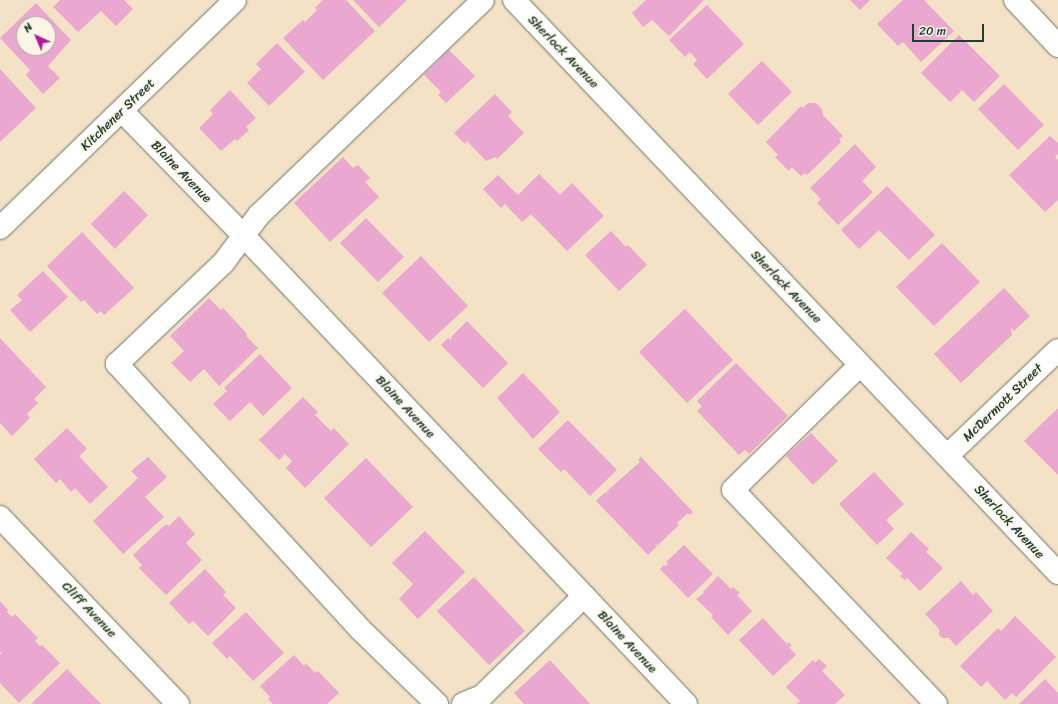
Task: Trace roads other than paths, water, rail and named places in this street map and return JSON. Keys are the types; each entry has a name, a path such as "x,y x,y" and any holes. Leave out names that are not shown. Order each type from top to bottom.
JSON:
{"street":[{"name":"Kitchener Street","path":"0,228 122,112 235,0"},
{"path":"437,704 360,629 117,364 224,262 259,215 483,0"},
{"name":"Sherlock Avenue","path":"514,0 1058,573"},
{"path":"1015,0 1058,46"},
{"name":"Blaine Avenue","path":"122,112 243,235 584,596 677,701"},
{"name":"McDermott Street","path":"947,456 1058,350"},
{"path":"860,365 733,490 936,704"},
{"name":"Cliff Avenue","path":"0,517 178,704"},
{"path":"463,704 482,696 584,596"}]}
